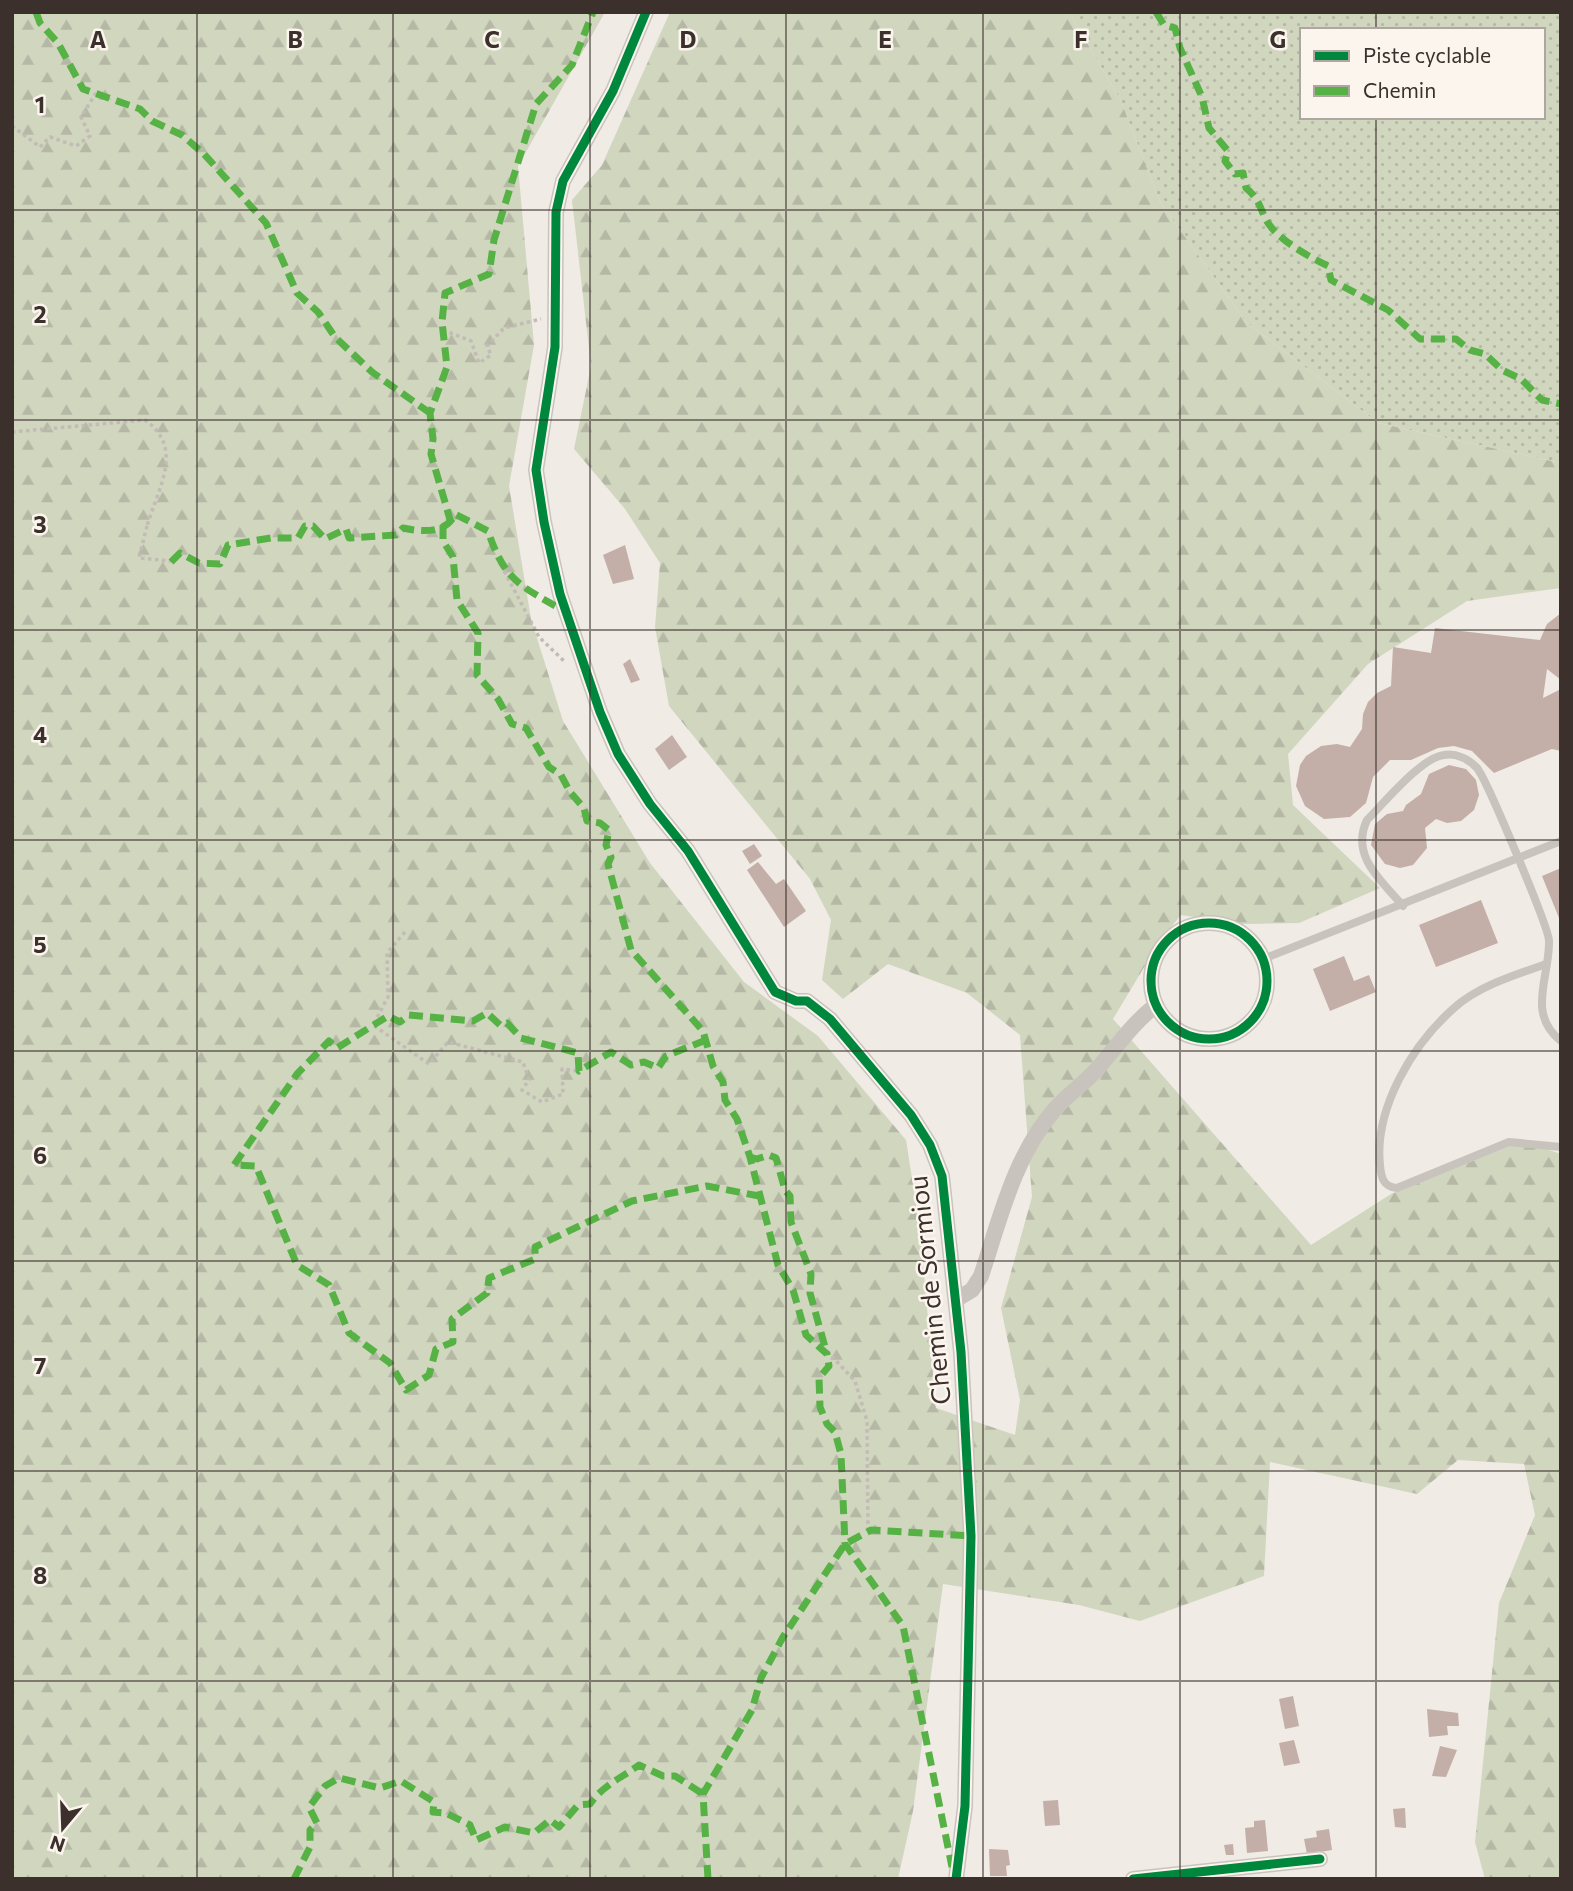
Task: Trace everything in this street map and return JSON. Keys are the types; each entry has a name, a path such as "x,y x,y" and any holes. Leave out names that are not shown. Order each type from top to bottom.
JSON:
{"street":[{"name":"Chemin de Sormiou","path":"646,12 619,77 567,171 557,200 555,347 536,470 544,522 560,594 618,754 650,804 688,851 768,984 786,999 807,1001 819,1008 897,1097 923,1133 942,1176 957,1299 969,1464 971,1536 965,1806 956,1879"},
{"path":"1210,923 1242,933 1263,959 1267,973 1263,1002 1256,1015 1232,1034 1203,1038 1188,1034 1175,1027 1156,1004 1152,980 1157,956 1166,942 1194,925 1210,923"},
{"path":"957,1299 972,1290 981,1276 1016,1173 1040,1128 1055,1109 1097,1070 1139,1018 1156,1004"},
{"path":"1133,1879 1158,1879 1320,1859"}],"lane":[{"path":"1403,905 1366,861 1360,843 1362,831 1367,820 1434,757 1451,754 1476,767 1548,932 1541,1009 1546,1026 1561,1041"},
{"path":"1263,959 1561,841"},
{"path":"1546,964 1496,984 1460,1003 1417,1051 1402,1075 1381,1127 1381,1177 1388,1186 1397,1188 1509,1142 1561,1147"}],"path":[{"path":"12,126 40,147 50,137 76,146 89,135 80,117 96,93"},
{"path":"443,330 471,341 479,363 491,355 487,346 504,328 542,319"},
{"path":"12,432 145,420 161,431 168,455 139,558 171,561"},
{"path":"501,565 539,637 569,666"},
{"path":"405,932 387,953 388,997 373,1025 429,1064 448,1042 523,1062 529,1080 522,1090 542,1101 563,1094 562,1069 578,1071"},
{"path":"827,1352 855,1381 867,1421 868,1530"}],"green space":[{"path":"12,12 605,12 518,166 534,345 509,486 531,619 563,721 650,863 744,982 818,1036 906,1140 920,1230 936,1408 1015,1435 1020,1400 1001,1308 1032,1197 1020,1035 967,993 888,964 843,999 822,980 831,920 810,879 669,706 655,627 660,563 625,509 574,449 591,366 572,200 602,165 670,12 1069,12 1121,101 1160,202 1246,322 1378,423 1561,463 1561,588 1467,601 1368,664 1288,754 1293,805 1380,888 1299,923 1243,924 1181,915 1161,939 1113,1019 1311,1245 1391,1194 1522,1141 1561,1154 1561,1879 1485,1879 1475,1842 1499,1603 1535,1515 1524,1464 1458,1460 1417,1494 1270,1462 1264,1576 1140,1621 1079,1605 943,1584 913,1811 898,1879 12,1879"},
{"path":"1069,12 1561,12 1561,463 1378,423 1246,322 1160,202 1121,101"}],"building":[{"path":"625,545 634,579 613,584 603,555"},
{"path":"1561,613 1561,680 1547,669 1543,698 1561,689 1561,751 1552,749 1494,773 1472,751 1454,746 1438,748 1411,760 1390,760 1373,777 1366,803 1350,817 1324,819 1305,806 1296,786 1300,765 1306,756 1321,746 1337,744 1350,747 1362,729 1363,714 1368,702 1377,693 1391,686 1393,647 1431,653 1435,628 1540,640 1547,624"},
{"path":"630,659 640,680 631,683 623,664"},
{"path":"672,735 687,757 669,770 655,749"},
{"path":"1449,765 1466,769 1476,780 1479,795 1474,810 1461,821 1447,823 1436,819 1425,828 1427,848 1413,865 1400,868 1385,864 1371,845 1375,824 1387,814 1403,811 1406,805 1421,794 1429,774"},
{"path":"754,844 762,856 750,864 742,851"},
{"path":"758,862 776,884 784,879 806,911 784,927 747,870"},
{"path":"1561,868 1561,923 1542,876"},
{"path":"1481,900 1498,943 1436,967 1419,925"},
{"path":"1344,956 1354,981 1369,975 1376,992 1330,1011 1313,969"},
{"path":"1293,1696 1299,1726 1285,1729 1279,1699"},
{"path":"1427,1709 1458,1713 1459,1726 1447,1726 1448,1735 1429,1737"},
{"path":"1294,1740 1300,1763 1284,1766 1279,1743"},
{"path":"1440,1746 1457,1750 1446,1777 1432,1776"},
{"path":"1058,1800 1060,1825 1045,1826 1043,1801"},
{"path":"1405,1808 1406,1828 1395,1827 1393,1809"},
{"path":"1265,1820 1268,1851 1247,1853 1245,1828 1254,1827 1254,1821"},
{"path":"1329,1829 1332,1850 1307,1854 1304,1839 1317,1837 1316,1831"},
{"path":"1233,1844 1234,1855 1226,1855 1224,1845"},
{"path":"989,1849 1008,1850 1010,1865 1006,1866 1007,1876 990,1876"}],"marked path":[{"path":"36,12 40,23 58,43 83,89 140,109 152,121 182,135 204,154 266,223 297,293 318,312 335,337 372,372 430,413"},
{"path":"451,523 431,454 433,439 430,413 447,367 442,322 445,293 489,274 494,240 536,104 572,65 593,12"},
{"path":"1156,12 1164,25 1175,28 1180,48 1202,97 1209,128 1228,151 1225,161 1235,174 1243,173 1246,188 1256,198 1267,222 1276,233 1297,249 1328,266 1331,280 1388,310 1420,339 1456,339 1470,350 1485,354 1502,370 1521,379 1542,400 1561,404"},
{"path":"171,562 180,553 199,563 220,564 228,545 271,538 298,538 305,526 313,526 325,539 346,529 349,538 396,535 403,528 425,531 440,528 451,521 455,514 488,531 501,562 516,581 566,612"},
{"path":"443,525 443,541 453,557 457,600 478,633 477,675 498,699 512,724 526,728 549,767 561,775 570,792 584,808 587,821 600,823 609,830 606,845 611,857 608,864 631,950 703,1031 713,1066 723,1082 725,1100 737,1119 750,1157 778,1265 793,1290 806,1335 827,1354 829,1366 819,1378 820,1407 827,1424 835,1432 841,1454 845,1544 903,1626 952,1867"},
{"path":"706,1040 666,1056 658,1068 644,1062 631,1065 611,1052 579,1071 578,1053 521,1038 507,1023 500,1025 487,1013 473,1021 409,1015 400,1022 388,1016 337,1048 329,1041 297,1074 234,1165 256,1166 297,1265 329,1285 349,1333 390,1363 406,1390 429,1375 436,1349 453,1342 452,1319 487,1293 489,1278 535,1259 535,1247 632,1201 707,1186 759,1196"},
{"path":"750,1157 757,1159 769,1155 776,1158 785,1190 790,1196 791,1222 811,1274 810,1293 827,1354"},
{"path":"708,1879 703,1794 752,1710 761,1678 783,1637 845,1544 871,1530 971,1536"},
{"path":"294,1879 310,1847 310,1830 317,1823 309,1807 325,1786 339,1778 380,1788 401,1781 434,1802 433,1812 446,1813 470,1825 476,1840 505,1827 534,1833 550,1820 559,1827 578,1805 590,1804 606,1787 639,1765 663,1776 675,1776 703,1794"}],"cycle path":[{"path":"646,12 613,91 563,181 556,212 555,347 536,470 544,522 560,594 600,712 618,754 650,804 688,851 775,992 796,1001 807,1001 830,1019 911,1115 930,1145 942,1176 961,1352 971,1536 965,1806 956,1879"},
{"path":"1209,923 1231,928 1250,940 1262,959 1267,981 1262,1003 1250,1022 1231,1034 1209,1039 1187,1034 1168,1022 1156,1003 1151,981 1156,959 1168,940 1187,928 1209,923"},
{"path":"1133,1879 1320,1859"}]}
